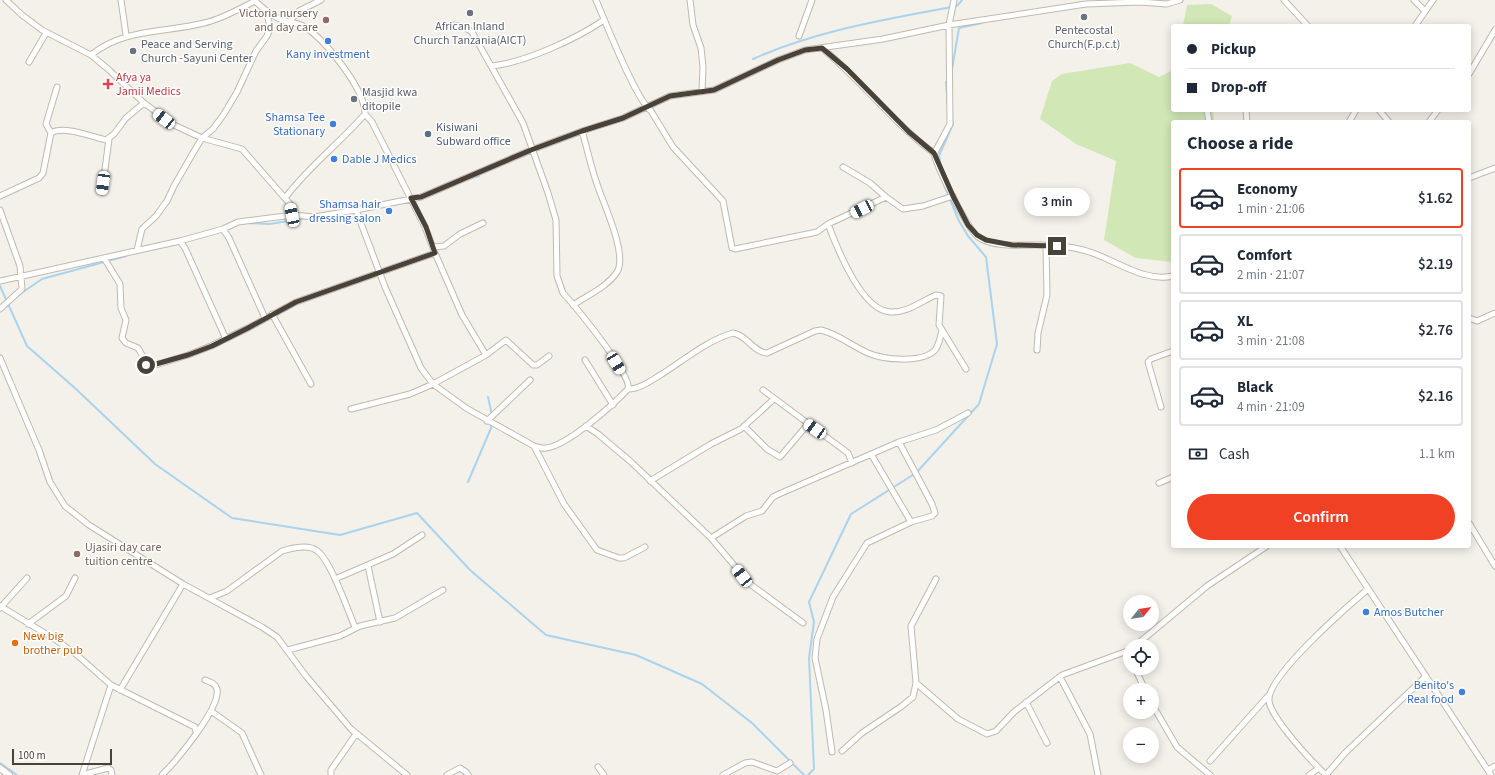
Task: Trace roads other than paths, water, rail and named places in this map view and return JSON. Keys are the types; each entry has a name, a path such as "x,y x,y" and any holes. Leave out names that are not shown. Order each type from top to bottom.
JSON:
{"street":[{"path":"6,0 22,16 46,32 90,55 108,68 144,103 174,125 202,138 242,149 290,204 292,215"},
{"path":"121,0 126,35"},
{"path":"90,55 108,43 126,35 205,23 255,0 267,12 289,22 298,23 313,33 344,68 365,105 365,114 346,137 303,176 285,198"},
{"path":"289,22 299,11 321,0"},
{"path":"596,0 645,107 651,111 673,147 723,201 732,248 735,249 817,232 828,224 886,197"},
{"path":"690,0 693,25 701,48 703,67 702,91"},
{"path":"799,36 812,0"},
{"path":"934,153 950,124 950,25 954,0"},
{"path":"0,281 180,241 223,229 238,222 292,215 314,217 421,197 531,150 623,118 670,96 714,90 778,60 805,50 883,39 950,25 1086,4 1140,2 1167,4 1180,0"},
{"path":"1284,0 1306,24"},
{"path":"1414,0 1425,11"},
{"path":"1416,24 1433,0"},
{"path":"137,250 142,229 156,216 167,201 202,138 213,129 237,92 256,51 267,36 270,22 267,12"},
{"path":"492,66 506,64 538,53 588,31 604,20"},
{"path":"454,25 464,27 472,32 523,123 556,220 556,257 559,285 600,338 627,380 628,389"},
{"path":"1471,71 1495,30"},
{"path":"29,62 46,32"},
{"path":"822,48 847,69 909,132 934,153 968,225 980,238 992,242 1012,245 1046,244 1089,251 1142,273 1171,276"},
{"path":"0,196 40,178 43,173 51,133 46,124 57,87"},
{"path":"102,192 110,138 126,118 144,103"},
{"path":"1381,112 1387,120"},
{"path":"1430,120 1436,112"},
{"path":"365,114 372,122 426,227 435,253 462,315 486,356"},
{"path":"51,133 57,130 72,131 106,140 110,138"},
{"path":"573,305 609,280 617,272 621,262 616,239 596,183 582,131"},
{"path":"1471,177 1492,169 1495,163"},
{"path":"843,167 866,180 900,208 906,210 953,196"},
{"path":"0,210 20,266 22,277 22,289 0,309"},
{"path":"356,210 413,353 421,368 433,384 487,421 534,446 541,448 549,448 586,426 614,404 628,389 633,389 648,382 700,350 733,333 740,335 762,352 767,353 815,331 821,330 872,355 905,359 921,357 933,352 937,348 942,331"},
{"path":"433,247 444,246 460,234 483,223"},
{"path":"828,224 843,259 856,282 872,303 890,312 912,308 932,296 940,295 942,299 938,322 966,369"},
{"path":"223,229 265,318"},
{"path":"180,241 185,248 213,306 216,318 226,339"},
{"path":"1037,350 1048,286 1046,244"},
{"path":"104,258 120,284 121,308 126,320 122,338 126,343 138,348 149,366 188,355 226,339 296,302 435,253"},
{"path":"1471,319 1477,321 1495,313"},
{"path":"272,314 311,384"},
{"path":"351,409 410,394 433,384 486,356 507,340 533,365 538,365 549,356"},
{"path":"1161,407 1148,362 1151,359 1171,351"},
{"path":"0,358 39,450 50,482 65,506 90,525 183,584 266,629 277,637 329,704 356,734 407,775"},
{"path":"585,360 614,404"},
{"path":"487,421 530,380"},
{"path":"763,390 848,453 852,463"},
{"path":"650,481 744,426 774,399"},
{"path":"711,538 746,516 762,511 773,497 899,442 936,430 968,413"},
{"path":"744,426 767,449 780,457 808,424"},
{"path":"586,426 613,446 711,538 746,580 803,622"},
{"path":"832,752 826,710 815,658 817,639 833,597 865,546 872,540 911,522 932,516 935,511 899,442"},
{"path":"534,446 564,504 596,550 619,558 624,558 644,547"},
{"path":"872,454 911,522"},
{"path":"1159,483 1171,478"},
{"path":"1471,526 1495,566"},
{"path":"335,579 368,566 399,551 422,535"},
{"path":"210,598 227,592 277,555 289,549 310,548 317,550 335,579 355,627"},
{"path":"1144,639 1208,586 1264,548"},
{"path":"1341,548 1489,773 1495,766"},
{"path":"368,566 380,622"},
{"path":"27,578 0,607 72,651 111,685 195,727 196,732"},
{"path":"28,624 66,596 74,578"},
{"path":"842,751 862,733 909,702 915,691 916,683 911,626 936,579"},
{"path":"120,690 183,584"},
{"path":"1210,761 1268,696 1273,686 1302,651 1332,620 1368,589"},
{"path":"288,650 340,636 355,627 397,617 443,590"},
{"path":"916,683 958,719 987,734 996,731 1026,702 1069,671 1123,653"},
{"path":"1268,696 1271,708 1281,725 1326,775 1345,753 1426,676"},
{"path":"1060,677 1090,734 1098,775"},
{"path":"162,775 194,738 196,732 216,700 217,690 214,684 205,680"},
{"path":"82,775 111,685"},
{"path":"1026,702 1047,743"},
{"path":"211,710 242,733 261,775"},
{"path":"1159,716 1177,747 1210,775"},
{"path":"330,775 331,770 356,734"},
{"path":"723,775 748,762 756,763 778,771 790,763"},
{"path":"598,767 604,775"},
{"path":"0,768 9,775"},
{"path":"82,775 108,768 111,770 112,775"},
{"path":"447,775 460,768 468,775"},
{"path":"1309,775 1319,768"}],"waterway":[{"path":"753,59 803,40 854,26 957,6 962,0"},
{"path":"951,75 959,28 982,23"},
{"path":"948,109 946,82 949,78"},
{"path":"941,167 939,156 953,124 952,120"},
{"path":"465,180 479,176"},
{"path":"808,775 814,769 809,658 814,622 809,602 851,514 916,473 979,404 997,344 986,257 968,236 959,221 944,185"},
{"path":"247,223 270,224 306,218"},
{"path":"149,250 180,243"},
{"path":"20,294 42,279 126,256"},
{"path":"0,286 27,346 76,389 155,464 232,518 340,535 417,513 470,570 546,635 636,655 702,684 752,723 804,775"},
{"path":"488,397 492,415"},
{"path":"468,482 491,428 491,423"},
{"path":"0,763 17,775"}],"place":[{"name":"African Inland Church Tanzania(AICT)","path":"470,13"},
{"name":"Pentecostal Church(F.p.c.t)","path":"1084,17"},
{"name":"Victoria nursery and day care","path":"326,20"},
{"name":"Kany investment","path":"328,41"},
{"name":"Peace and Serving Church -Sayuni Center","path":"133,51"},
{"name":"Afya ya Jamii Medics","path":"108,84"},
{"name":"Masjid kwa ditopile","path":"354,99"},
{"name":"Shamsa Tee Stationary","path":"333,124"},
{"name":"Kisiwani Subward office","path":"428,134"},
{"name":"Dable J Medics","path":"334,159"},
{"name":"Shamsa hair dressing salon","path":"389,211"},
{"name":"Ujasiri day care tuition centre","path":"77,554"},
{"name":"Amos Butcher","path":"1366,612"},
{"name":"New big brother pub","path":"15,643"},
{"name":"Benito's Real food","path":"1462,692"}]}
